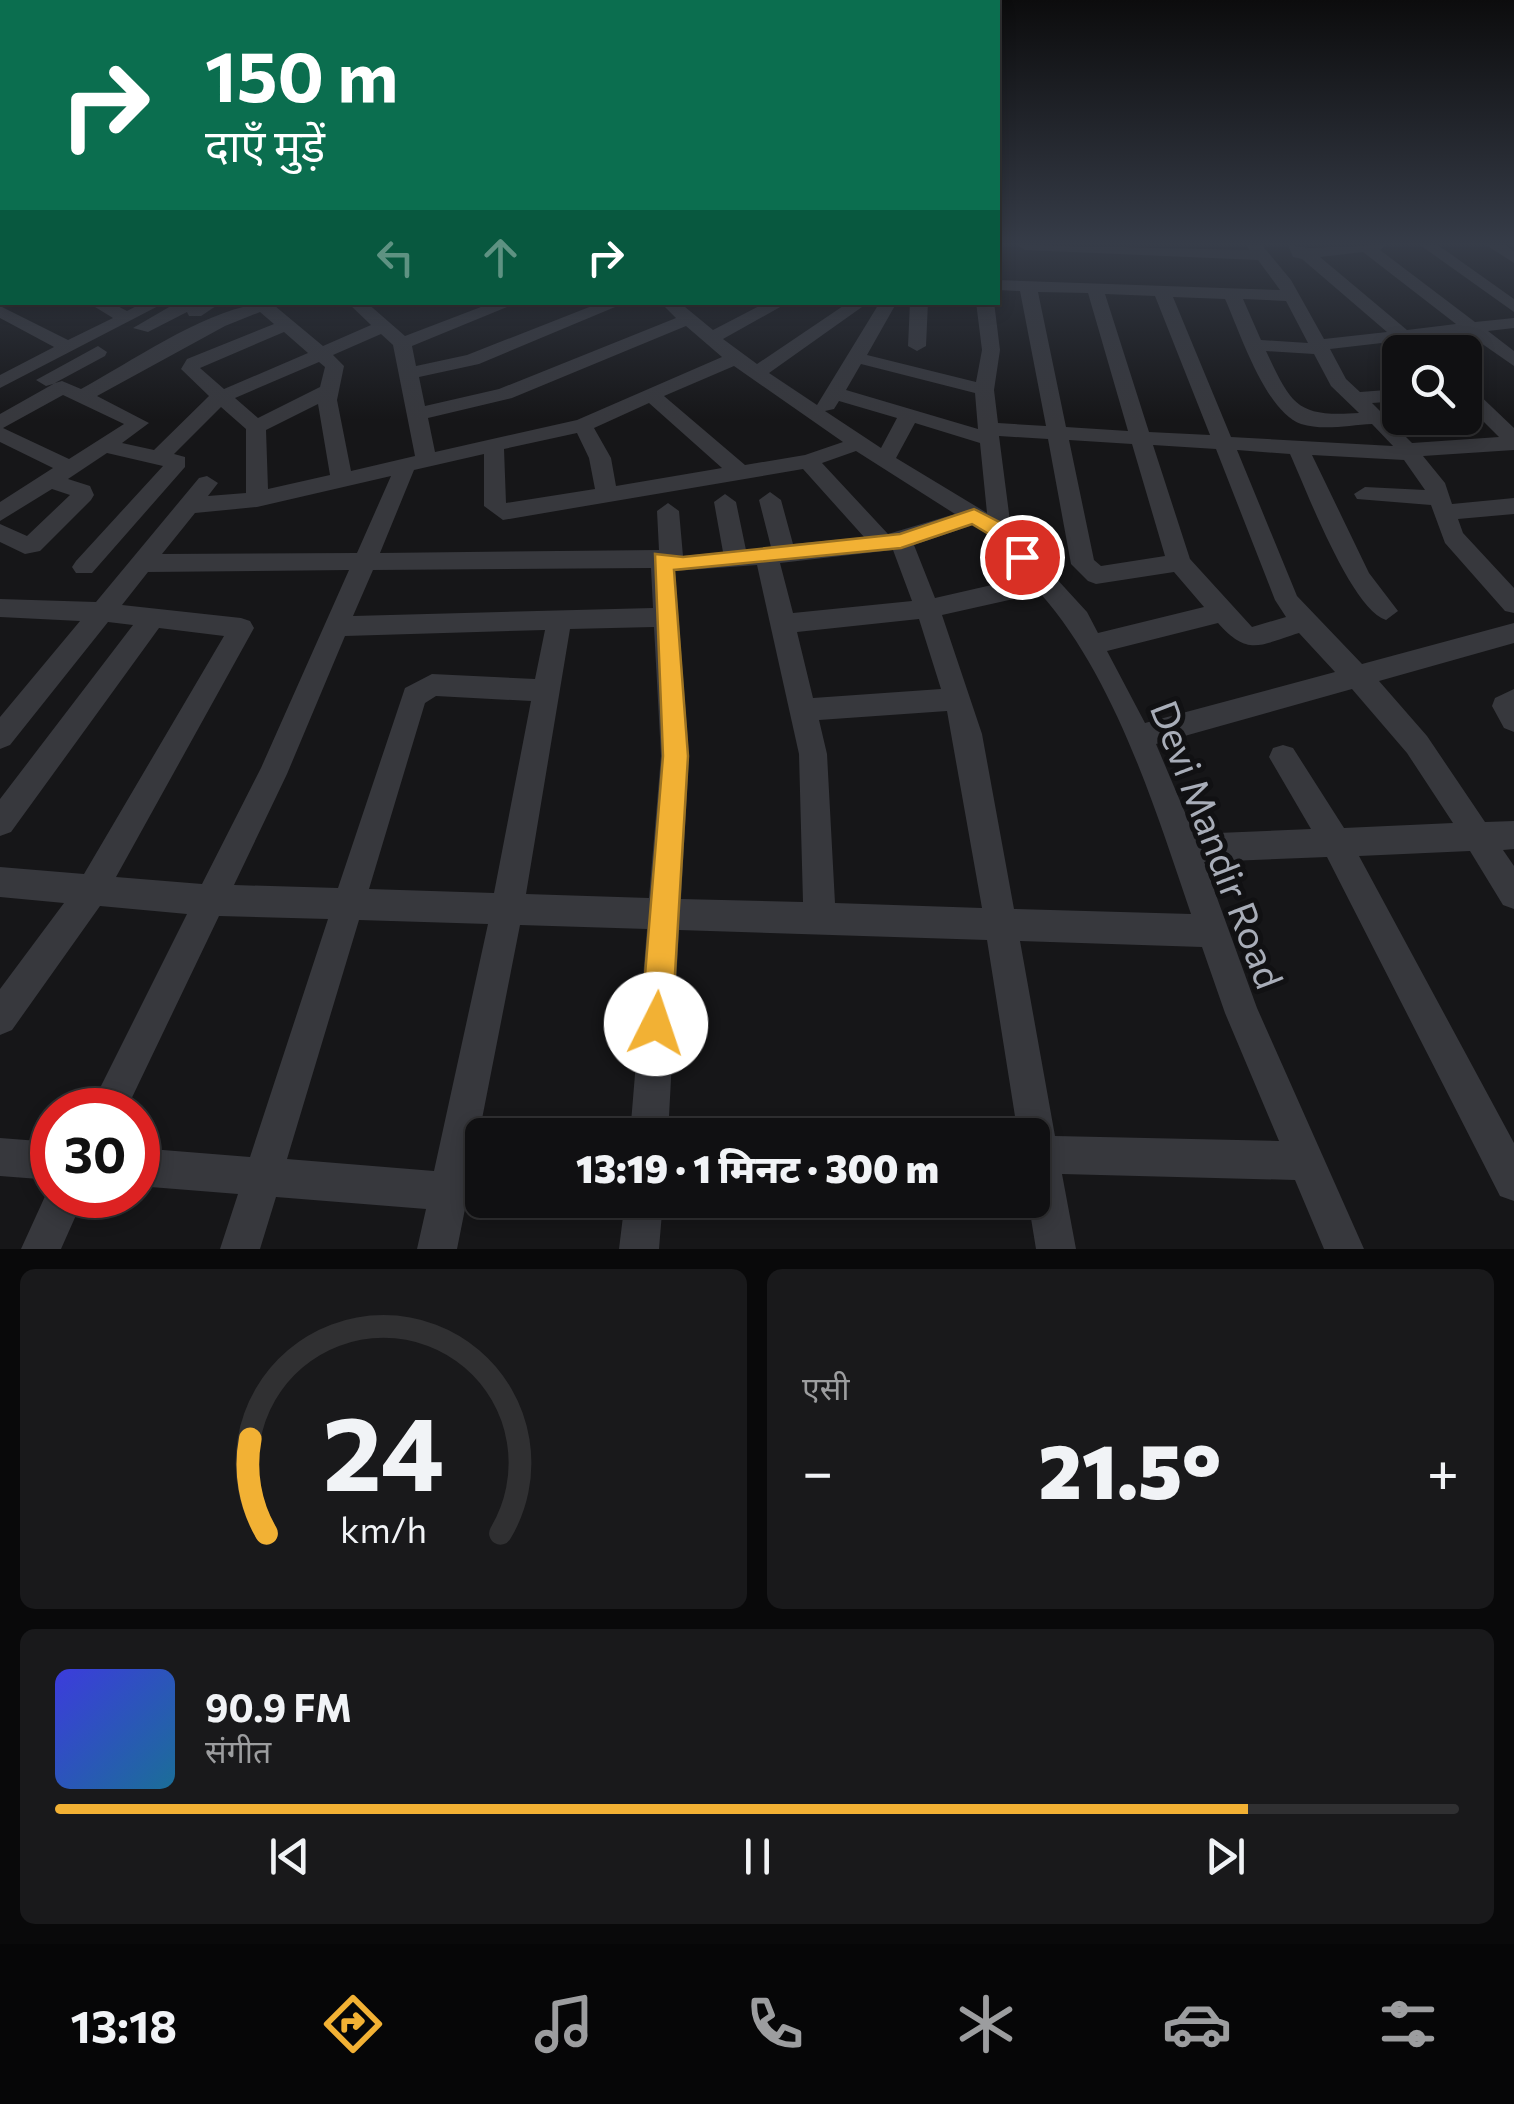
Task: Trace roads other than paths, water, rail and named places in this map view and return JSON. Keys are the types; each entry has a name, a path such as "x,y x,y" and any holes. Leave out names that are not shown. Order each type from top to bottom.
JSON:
{"street":[{"path":"1032,303 1083,564 1096,575 1179,563"},
{"path":"1099,303 1179,563 1220,613 1245,636 1302,622"},
{"path":"1170,303 1287,600 1302,622 1359,676 1404,727 1514,894"},
{"path":"1236,303 1293,412 1308,419 1378,418"},
{"path":"1296,303 1338,382 1378,418 1434,482 1453,537 1503,581 1514,604"},
{"path":"1364,303 1401,335"},
{"path":"1439,303 1514,360"},
{"path":"101,305 127,318"},
{"path":"0,382 152,305"},
{"path":"63,388 264,305"},
{"path":"268,305 335,366 328,400 342,480"},
{"path":"118,1088 272,774 366,565 417,463 417,414 402,343 358,305"},
{"path":"402,343 494,305"},
{"path":"408,374 472,360 611,305"},
{"path":"711,338 775,305"},
{"path":"189,506 257,499 583,426 650,396 746,365 856,305"},
{"path":"817,414 838,394 890,305"},
{"path":"918,346 919,305"},
{"path":"985,305 990,350 984,390 1000,531"},
{"path":"0,423 63,388 183,307 219,322"},
{"path":"417,414 505,394 677,307"},
{"name":"Devi Mandir Road","path":"677,307 746,365 884,460 1000,531 1078,619 1138,737 1184,849 1242,1013 1344,1249"},
{"path":"0,310 68,348"},
{"path":"1411,335 1514,323"},
{"path":"256,426 190,369 194,362 286,325"},
{"path":"160,456 219,398 383,326"},
{"path":"1256,345 1319,347 1382,339"},
{"path":"858,358 984,390"},
{"path":"0,514 139,423 25,370"},
{"path":"256,426 330,390"},
{"path":"838,394 990,434 1060,434 1409,452 1514,442"},
{"path":"650,396 741,473"},
{"path":"1356,398 1382,396"},
{"path":"1482,409 1514,442"},
{"path":"884,460 908,415"},
{"path":"256,426 257,499"},
{"path":"583,426 600,458 607,497"},
{"path":"0,434 70,468"},
{"path":"494,446 498,512 741,473 808,460 859,443"},
{"path":"84,567 178,462 103,446"},
{"path":"1298,448 1359,578 1386,611"},
{"path":"808,460 892,542 927,609 968,734 1030,1118"},
{"path":"0,532 32,546 84,493 50,481"},
{"path":"0,737 207,483"},
{"path":"1365,494 1442,505 1514,506"},
{"path":"770,500 782,624 813,754 820,919"},
{"path":"725,502 736,559"},
{"path":"649,1118 676,756 667,617 668,511"},
{"path":"142,563 366,565 736,559 892,542 974,516"},
{"path":"782,624 927,609 1043,583"},
{"path":"0,608 232,623 240,632 92,890 0,1018"},
{"path":"1091,645 1220,613"},
{"path":"0,822 153,616"},
{"path":"339,626 667,617"},
{"path":"476,1118 507,910 559,620"},
{"path":"1138,737 1514,633"},
{"path":"240,1249 414,696 421,688 546,690"},
{"path":"803,710 957,699"},
{"path":"1514,700 1506,706 1514,720"},
{"path":"1284,757 1336,842 1514,1182"},
{"path":"1184,849 1514,835"},
{"path":"0,882 208,900 1213,932"},
{"path":"1050,1154 1306,1160"},
{"path":"0,1157 30,1159"},
{"path":"160,1169 465,1190 437,1249"},
{"path":"41,1249 55,1218"},
{"path":"639,1249 642,1218"},
{"path":"1049,1218 1056,1249"}]}
